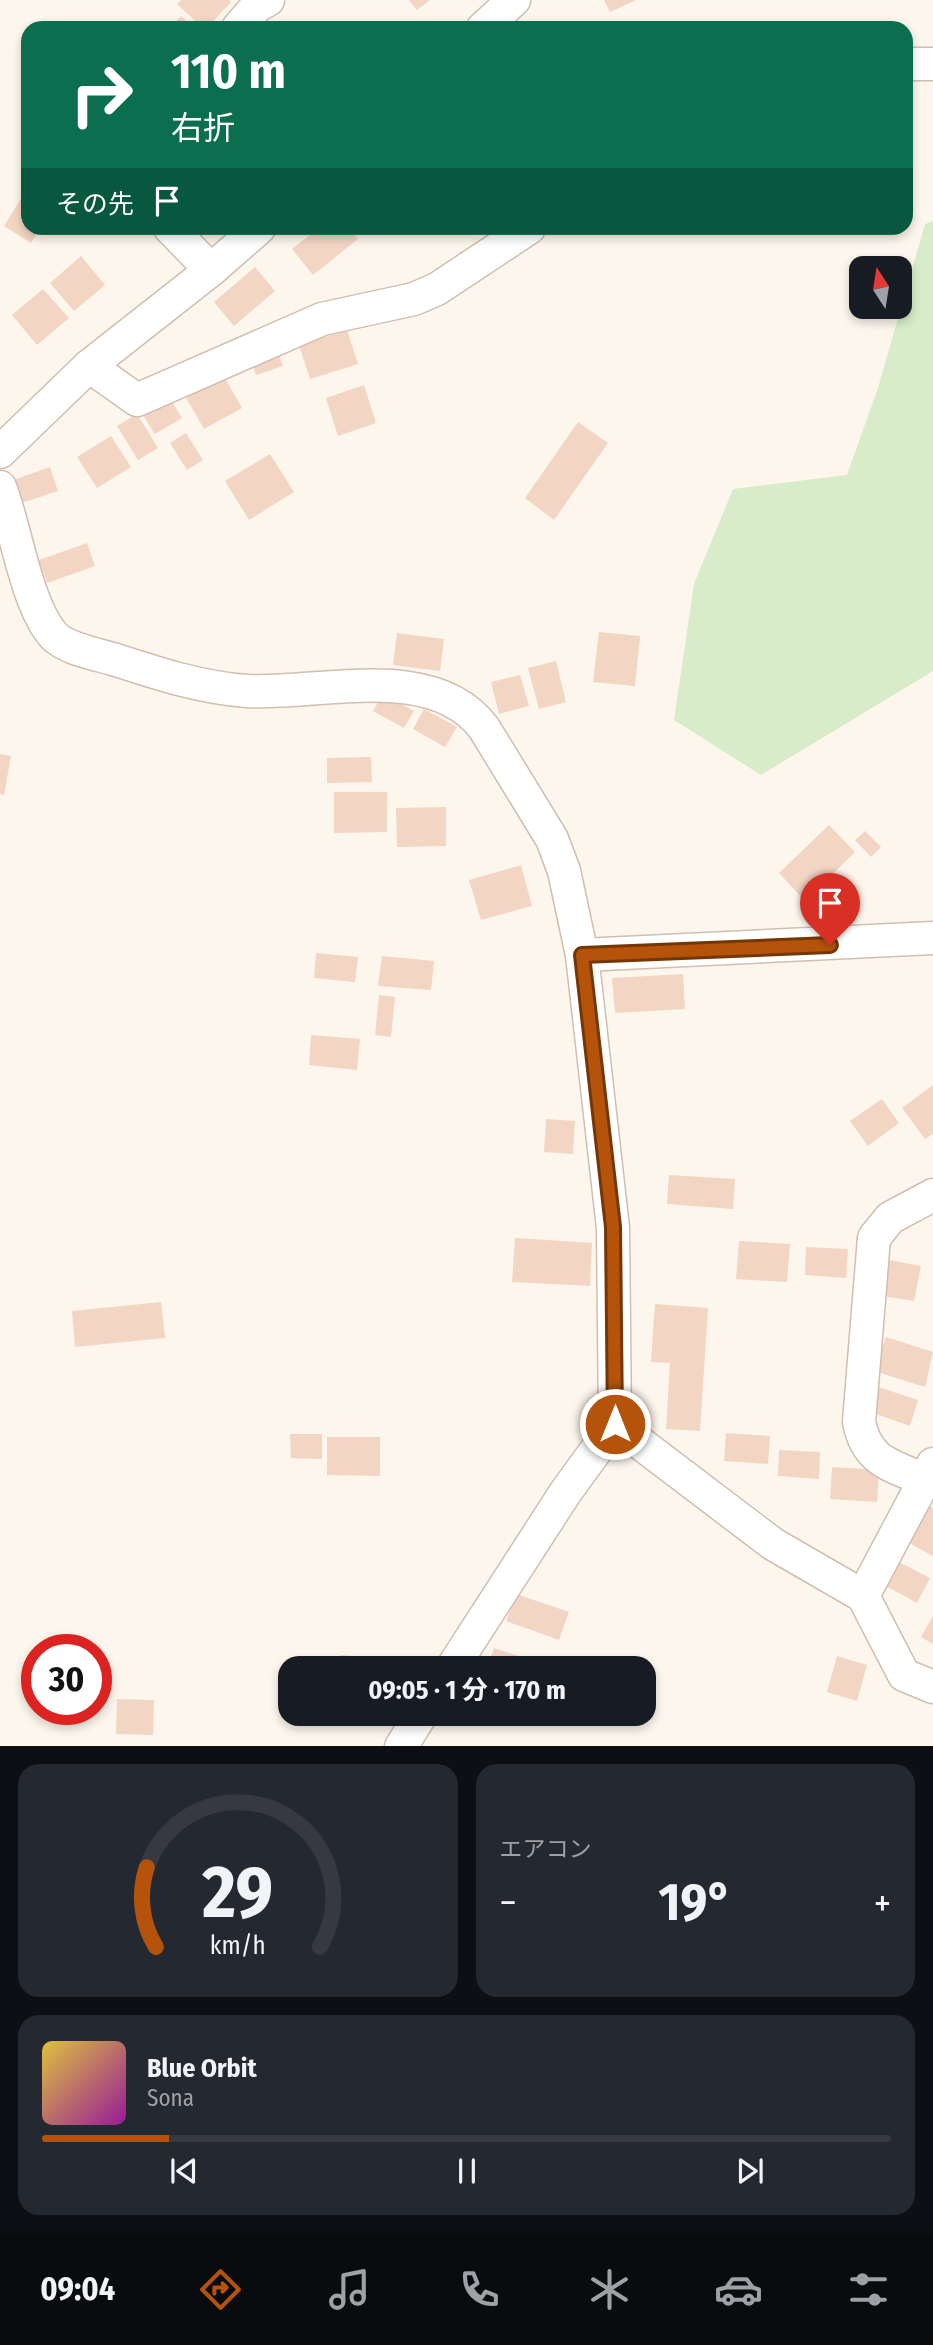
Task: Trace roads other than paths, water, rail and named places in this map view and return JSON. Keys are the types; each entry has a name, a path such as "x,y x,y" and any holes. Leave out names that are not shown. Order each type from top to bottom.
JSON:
{"street":[{"path":"244,21 257,6 268,0"},
{"path":"490,21 514,0"},
{"path":"913,64 933,64"},
{"path":"177,235 211,270"},
{"path":"0,452 89,366 251,235"},
{"path":"89,366 137,400 322,319 414,299 437,289 518,235"},
{"path":"0,487 40,615 57,638 139,668 218,687 275,691 329,685 385,687 439,695 459,702 472,712 523,787 552,839 564,871 582,955 598,1071 614,1236 615,1424 565,1493 460,1656"},
{"path":"582,955 933,939"},
{"path":"863,1596 929,1472 880,1460 869,1451 859,1422 874,1238 890,1218 933,1195"},
{"path":"615,1424 773,1544 863,1596 904,1675 933,1688"},
{"path":"401,1746 414,1726"}]}
